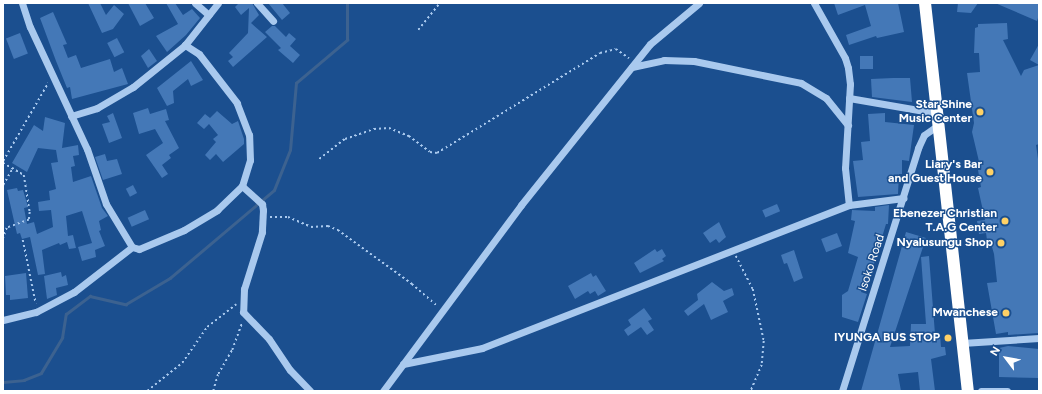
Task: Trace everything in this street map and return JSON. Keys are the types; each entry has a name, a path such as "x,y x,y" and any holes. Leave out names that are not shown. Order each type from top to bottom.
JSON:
{"highway":[{"path":"925,3 937,126 968,391"}],"street":[{"path":"22,3 87,149 103,197 132,247"},
{"path":"195,3 209,15"},
{"path":"71,116 97,108 124,94 185,45 218,3"},
{"path":"257,3 273,21"},
{"path":"384,391 521,205 633,64 656,37 699,3"},
{"path":"814,3 845,58 850,84 845,168 849,205"},
{"path":"3,320 36,312 74,292 132,247 144,249 184,230 217,210 242,186 250,160 249,135 242,113 214,72 199,54 185,45"},
{"path":"633,64 664,60 694,61 801,83 826,98 848,125"},
{"path":"849,98 936,113"},
{"name":"Isoko Road","path":"842,391 904,198 918,148 924,135 937,126"},
{"path":"242,186 262,204 263,218 260,243 243,297 246,316 269,339 290,370 310,391"},
{"path":"403,364 482,348 849,205 872,200 904,198"},
{"path":"962,344 1039,338"},
{"path":"981,391 1007,391"}],"path":[{"path":"418,30 440,3"},
{"path":"319,159 345,140 374,129 389,128 409,136 430,152 437,153 600,53 616,49 633,64"},
{"path":"3,239 7,228 30,218 24,175 3,162 53,74"},
{"path":"3,186 13,168"},
{"path":"263,218 288,217 311,227 335,228 412,284 442,311"},
{"path":"23,240 36,312"},
{"path":"733,249 753,289 764,340 762,365 751,391"},
{"path":"147,391 182,363 207,327 221,318 243,297"},
{"path":"213,391 218,374 232,350 246,316"}],"building":[{"path":"88,3 100,3 106,15 114,5 124,14 113,29 102,33"},
{"path":"128,3 145,3 154,18 140,26"},
{"path":"166,3 175,3 183,15 192,9 200,18 186,35 167,52 156,36 178,24"},
{"path":"239,3 252,3 259,15 251,23 267,37 233,67 228,61 233,57 229,53 248,33 249,8 241,15 235,7"},
{"path":"268,3 282,3 290,13 282,20"},
{"path":"834,3 898,3 904,32 877,38 876,36 849,45 846,35 871,26 865,5 838,15"},
{"path":"958,3 978,3 971,13 957,12"},
{"path":"995,3 1039,3 1039,15 1037,21"},
{"path":"53,12 67,44 63,45 68,58 76,55 81,68 110,59 114,72 122,68 128,84 72,99 70,87 67,88 40,18"},
{"path":"1007,23 1008,39 1003,40 1021,76 1024,70 1039,65 1039,144 1036,145 1039,166 1039,333 1008,335 1008,332 996,334 987,283 997,282 994,254 992,247 988,247 986,233 979,234 977,221 985,220 978,188 981,187 978,170 981,170 972,132 974,123 967,73 980,72 979,53 974,53 975,28 978,27 978,24"},
{"path":"272,26 275,26 286,37 289,33 296,39 290,46 300,55 293,63 278,50 281,48 265,32"},
{"path":"20,33 28,54 14,59 6,38"},
{"path":"117,38 124,52 114,57 107,43"},
{"path":"1039,44 1039,65 1030,60"},
{"path":"149,49 157,61 148,68 141,56"},
{"path":"860,56 873,56 873,69 860,69"},
{"path":"191,61 203,80 191,86 188,79 173,91 174,103 167,106 157,88"},
{"path":"910,78 912,102 872,97 871,79"},
{"path":"148,108 150,114 166,109 169,120 165,121 179,148 169,155 171,158 162,165 168,174 162,178 146,155 163,143 155,129 139,134 133,113"},
{"path":"217,111 232,124 238,121 244,139 244,144 223,162 216,154 210,160 205,155 216,142 213,139 218,135 209,124 204,129 197,123 205,114 210,118"},
{"path":"113,113 122,138 109,143 102,124 110,122 107,116"},
{"path":"885,113 885,122 914,125 909,161 902,160 902,174 899,174 898,194 858,197 853,161 863,160 861,142 870,141 868,114"},
{"path":"45,117 65,123 62,148 78,145 79,155 73,156 75,166 71,167 73,182 91,176 102,208 108,216 99,221 101,230 99,231 105,246 95,250 96,257 82,261 78,247 92,243 82,211 66,216 68,236 73,235 76,248 69,249 67,242 60,245 59,243 42,250 45,274 38,275 30,237 22,239 20,233 17,234 7,190 17,188 18,191 23,190 28,207 24,208 27,224 34,222 37,234 53,227 51,210 39,211 38,202 50,200 49,191 56,189 51,163 58,162 56,150 38,148 27,172 12,163 34,125 43,131"},
{"path":"105,154 107,161 117,159 122,174 103,180 95,157"},
{"path":"133,185 137,193 130,197 126,189"},
{"path":"777,204 780,211 765,218 762,210"},
{"path":"889,205 888,224 886,224 874,264 871,263 868,269 861,292 867,294 858,322 842,317 842,295 848,291 858,257 848,253 855,221 851,220 852,210 875,211 875,207"},
{"path":"145,210 149,219 132,227 128,218"},
{"path":"719,222 726,237 719,243 716,239 710,243 703,233"},
{"path":"906,232 926,238 890,347 910,346 911,324 926,324 921,257 929,256 935,334 940,334 941,347 945,347 946,355 931,359 935,391 920,391 918,372 898,374 901,391 861,391"},
{"path":"837,233 842,246 826,252 821,239"},
{"path":"655,249 657,252 662,249 666,256 662,259 664,261 640,273 634,263"},
{"path":"794,250 803,278 794,282 787,263 784,264 781,255"},
{"path":"61,272 62,277 66,275 68,285 56,288 57,295 47,299 44,276"},
{"path":"26,273 28,298 10,300 10,295 6,295 5,276"},
{"path":"591,273 593,277 596,275 606,291 598,296 595,291 590,294 588,291 575,299 568,286"},
{"path":"712,282 724,291 732,288 734,295 723,301 728,312 711,320 704,304 688,316 684,311 698,300 697,294"},
{"path":"644,308 652,319 648,321 654,330 647,335 641,327 628,336 624,330 631,325 628,320"},
{"path":"1008,346 1039,349 1039,378 999,377 999,348"}],"waterway":[{"path":"3,382 24,380 41,373 62,338 66,314 90,296 126,304 170,278 274,190 290,150 296,83 347,40 347,3"}],"place":[{"name":"Star Shine Music Center","path":"980,112"},
{"name":"Liary's Bar and Guest House","path":"990,172"},
{"name":"Ebenezer Christian T.A.G Center","path":"1005,221"},
{"name":"Nyalusungu Shop","path":"1001,243"},
{"name":"Mwanchese","path":"1006,313"},
{"name":"IYUNGA BUS STOP","path":"948,338"}]}
